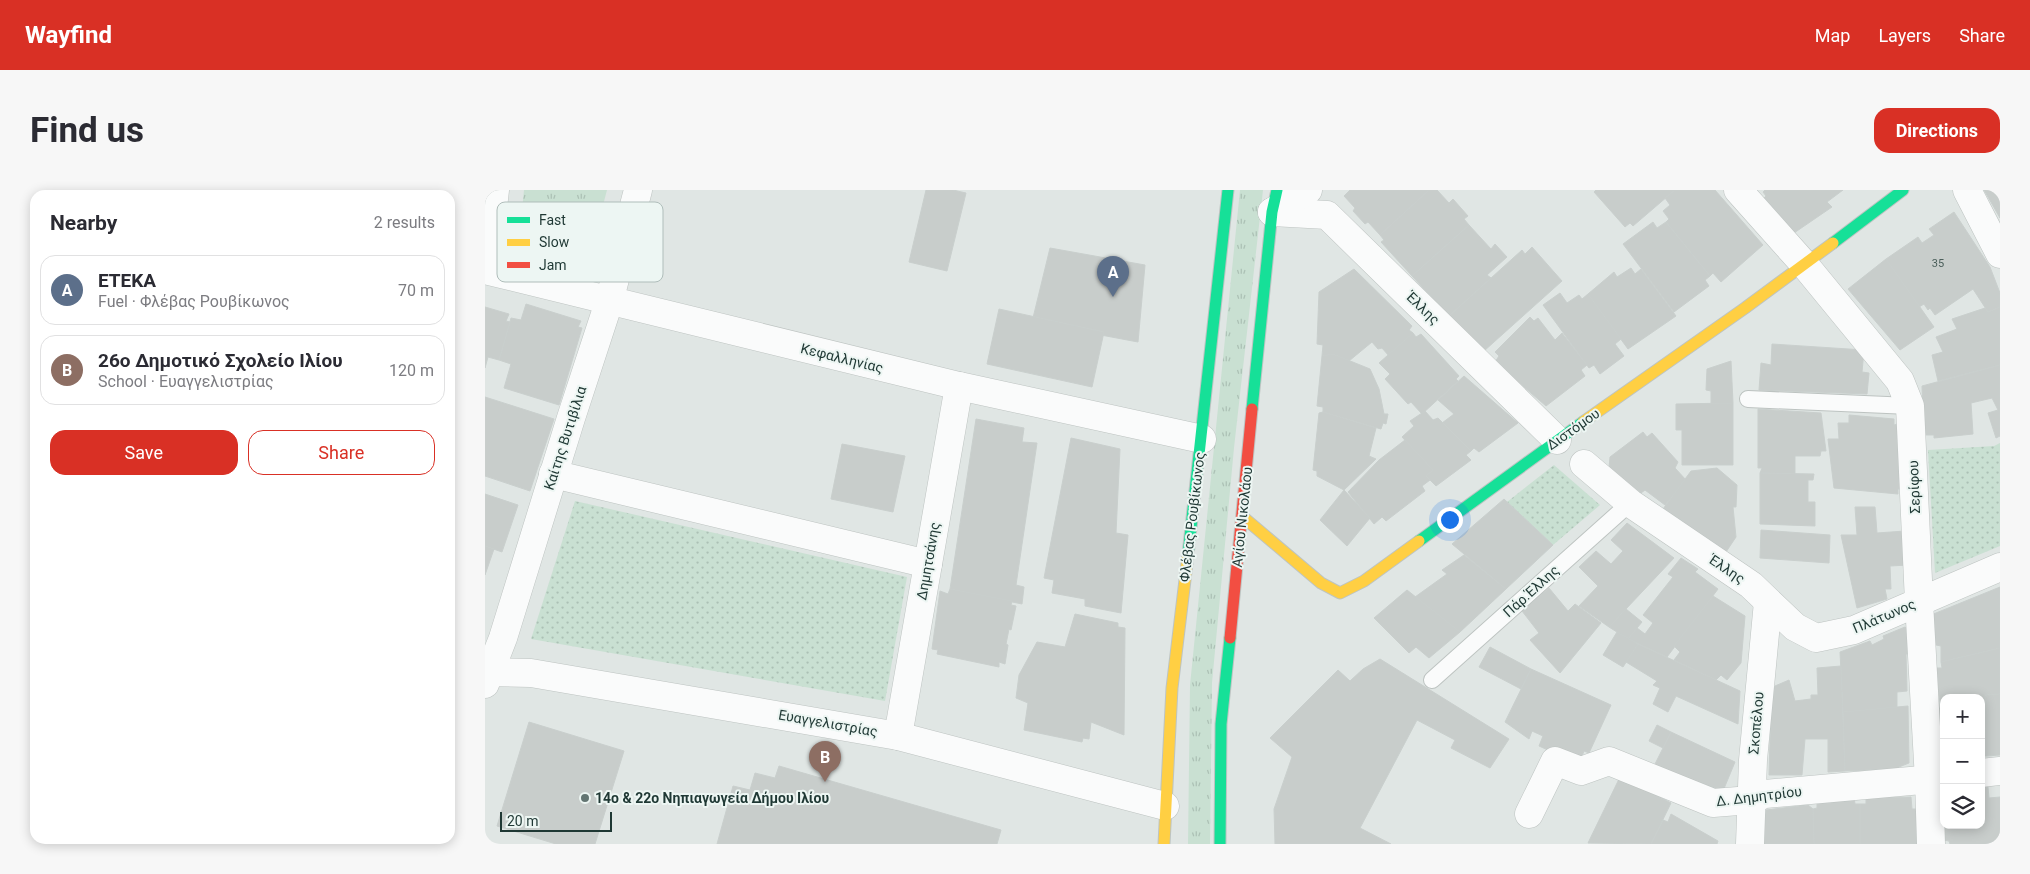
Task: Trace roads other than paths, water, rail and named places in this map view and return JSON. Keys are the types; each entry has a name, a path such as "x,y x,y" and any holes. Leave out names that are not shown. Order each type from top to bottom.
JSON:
{"street":[{"path":"486,270 495,190"},
{"name":"Φλέβας Ρουβίκωνος","path":"1164,844 1172,688 1202,438 1228,190"},
{"path":"1275,201 1308,190"},
{"name":"Σερίφου","path":"1738,190 1804,264 1900,381 1910,406 1919,602 1937,779 1931,844"},
{"name":"Διστόμου","path":"1243,517 1321,584 1340,593 1364,581 1557,440 1745,308 1903,190"},
{"path":"1967,190 2000,254"},
{"name":"Έλλης","path":"1275,201 1327,215 1557,440"},
{"name":"Αγίου Νικολάου","path":"1220,844 1221,724 1275,201"},
{"name":"Κεφαλληνίας","path":"532,282 959,386 1202,438"},
{"name":"Καίτης Βυτιβίλια","path":"486,676 503,638 614,282"},
{"name":"Δημητσάνης","path":"898,736 959,386"},
{"name":"Έλλης","path":"1584,464 1630,503 1759,594"},
{"path":"553,474 928,564"},
{"name":"Πλάτωνος","path":"1759,594 1795,627 1815,638 1854,630 2000,567"},
{"name":"Σκοπέλου","path":"1750,844 1759,682 1759,594"},
{"name":"Ευαγγελιστρίας","path":"486,676 531,673 898,736 1165,806"},
{"name":"Δ. Δημητρίου","path":"1529,814 1555,761 1581,771 1609,761 1713,803 1751,800 1765,794 1937,779"},
{"path":"1985,773 2000,771"}],"lane":[{"path":"1748,400 1910,406"},
{"name":"Πάρ.Έλλης","path":"1432,680 1630,503"}],"place":[{"name":"ΕΤΕΚΑ","path":"1113,297"},
{"name":"26ο Δημοτικό Σχολείο Ιλίου","path":"825,782"},
{"name":"14ο & 22ο Νηπιαγωγεία Δήμου Ιλίου","path":"585,798"}]}
